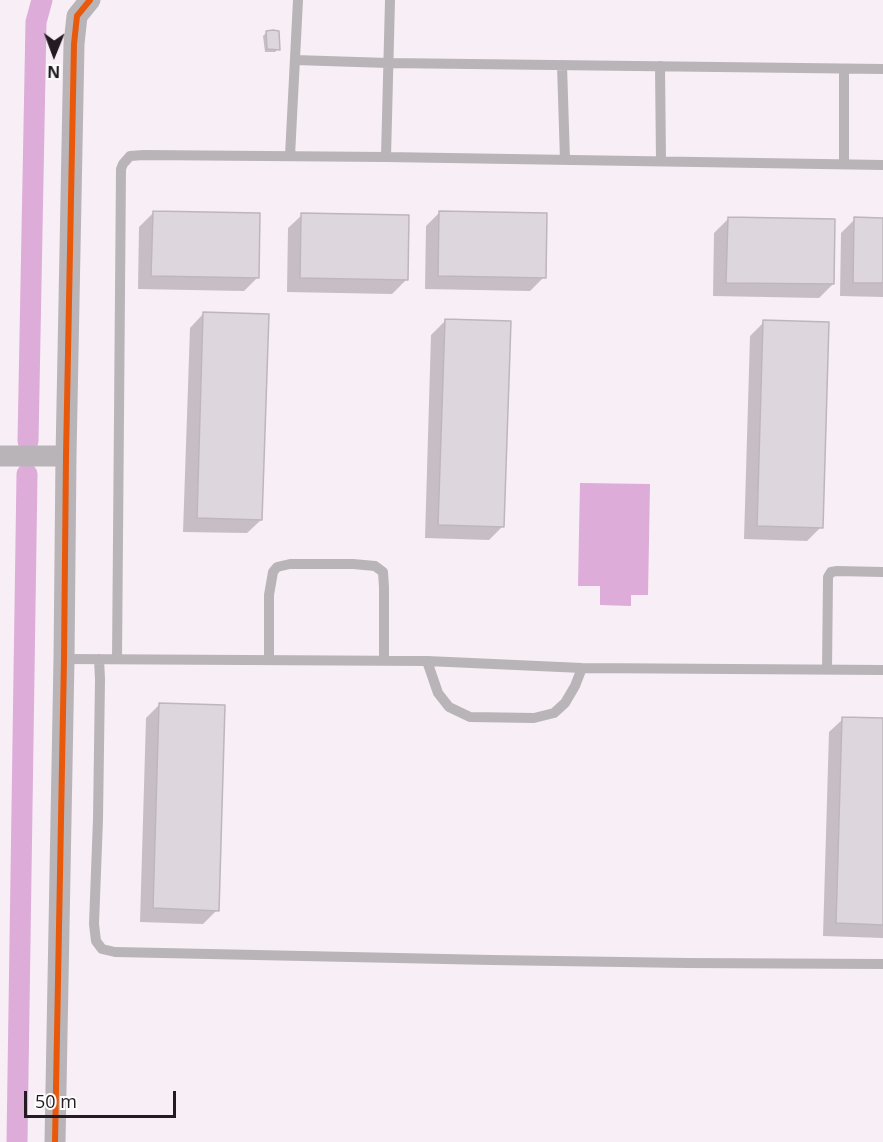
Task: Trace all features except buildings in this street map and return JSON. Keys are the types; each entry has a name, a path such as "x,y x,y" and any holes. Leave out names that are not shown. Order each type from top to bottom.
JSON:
{"street":[{"path":"55,1142 74,44 78,16 90,0"},
{"path":"0,456 66,456"}],"lane":[{"path":"290,156 298,0"},
{"path":"386,157 390,0"},
{"path":"295,60 883,69"},
{"path":"562,65 565,160"},
{"path":"660,66 661,161"},
{"path":"844,69 844,164"},
{"path":"117,659 121,169 130,156 386,157 883,165"},
{"path":"269,660 269,595 273,572 277,567 290,564 353,564 375,566 382,572 384,660"},
{"path":"827,669 828,577 831,572 837,571 883,572"},
{"path":"64,659 384,660 582,668 883,670"},
{"path":"99,659 98,819 94,924 96,941 102,949 115,952 310,956 883,964"},
{"path":"427,661 438,693 449,707 470,717 534,718 554,713 566,703 582,668"}],"shaded area":[{"path":"580,483 650,484 648,595 631,595 631,606 600,605 600,586 578,586"}],"waterway":[{"path":"28,441 36,22 42,0"},
{"path":"17,1142 27,474"}],"cycle path":[{"path":"55,1142 74,44 77,16 90,0"}]}
